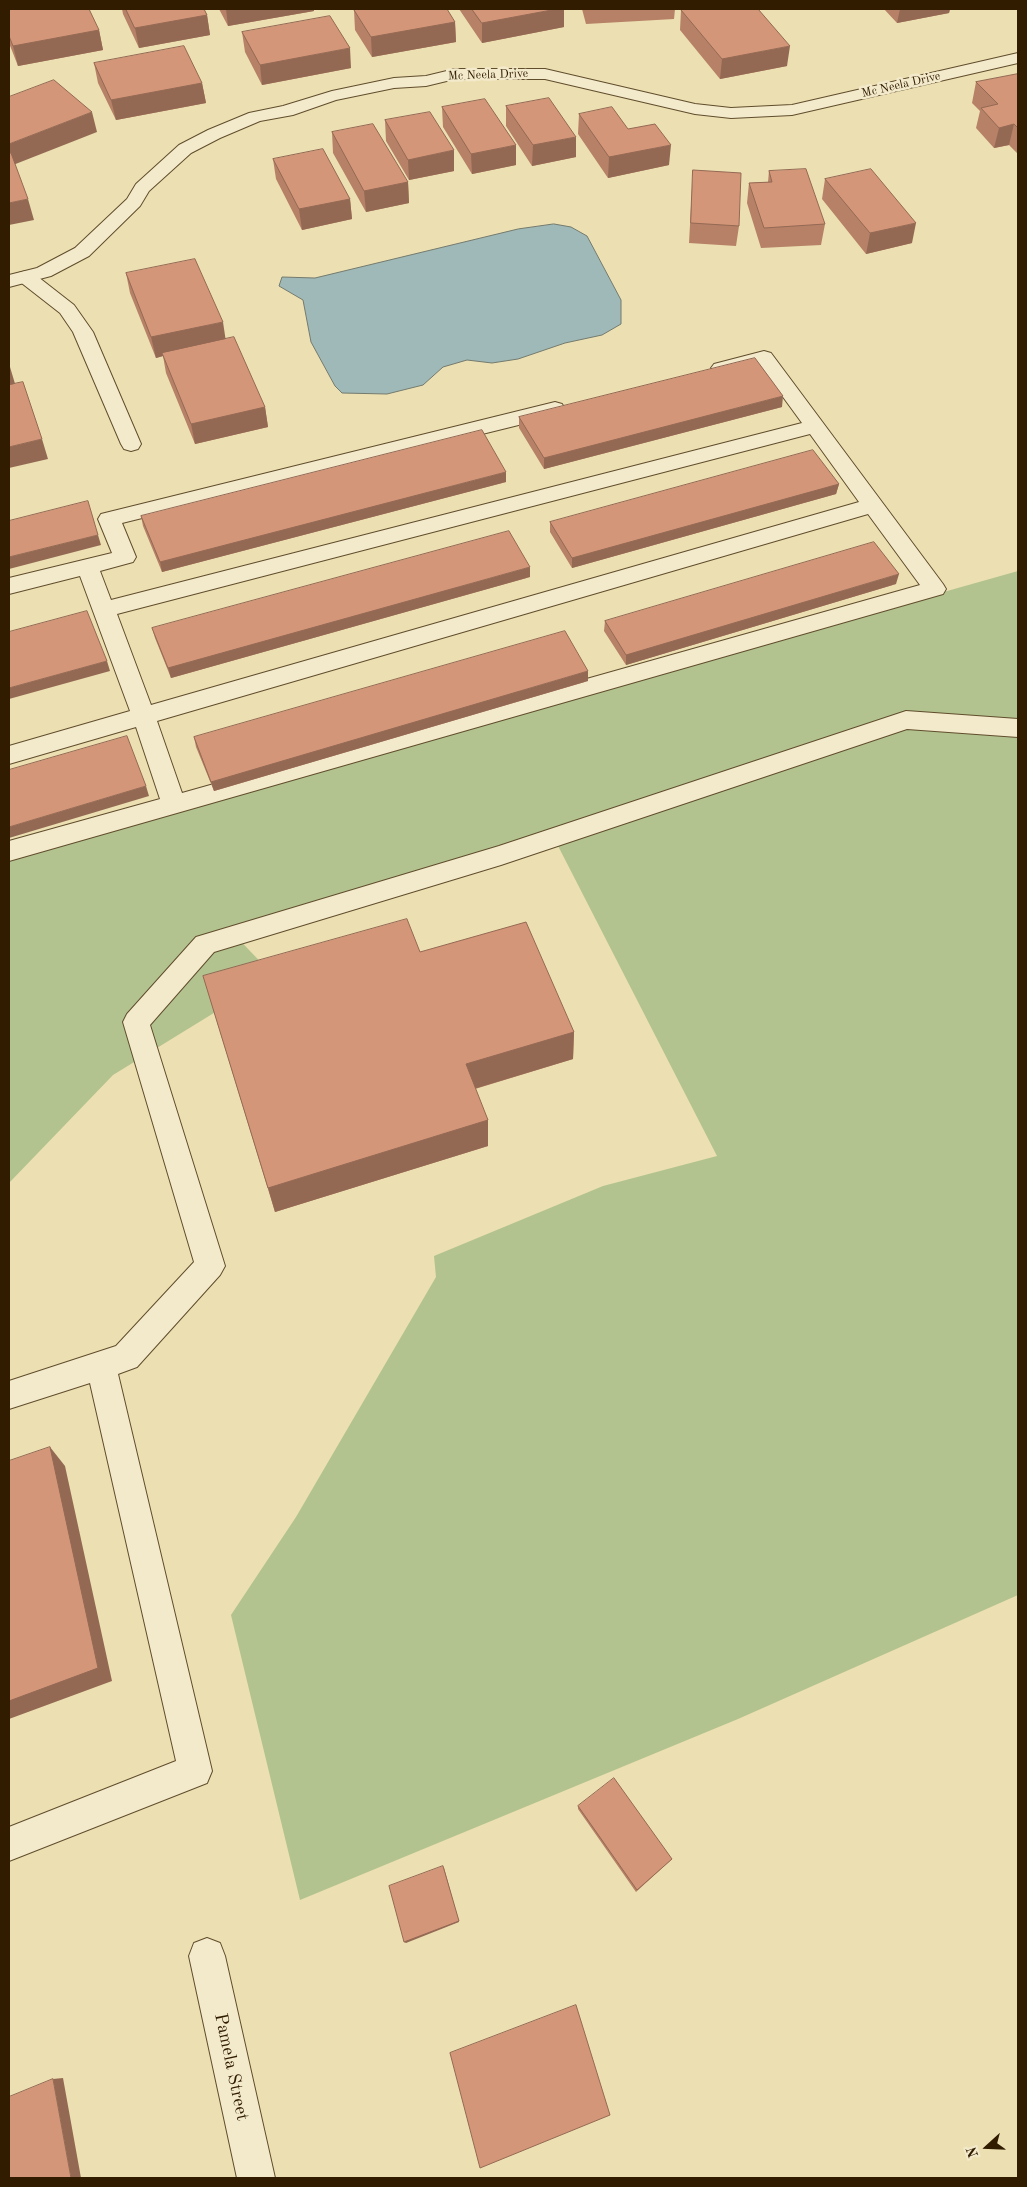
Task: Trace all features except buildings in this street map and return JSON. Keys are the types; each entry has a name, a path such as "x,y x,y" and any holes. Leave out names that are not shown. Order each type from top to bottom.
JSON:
{"street":[{"name":"Mc Neela Drive","path":"17,279 44,272 82,252 134,202 142,188 185,149 214,134 255,118 332,96 394,83 426,81 455,74 545,74 695,108 731,113 760,114 792,110 1018,58"},
{"path":"17,279 67,309 83,332 131,444"},
{"path":"9,851 935,589 764,357 706,372"},
{"path":"9,586 125,557 109,519 571,405"},
{"path":"103,610 814,426"},
{"path":"9,755 873,505"},
{"path":"87,566 144,717 174,804"},
{"path":"9,1396 126,1356 210,1266 136,1022 205,944 501,855 906,720 1018,728"},
{"path":"9,1844 195,1771 101,1365"},
{"name":"Pamela Street","path":"207,1956 256,2178"}],"green space":[{"path":"1018,571 1018,1595 738,1719 300,1900 231,1615 296,1517 436,1277 434,1256 603,1186 717,1156 555,840 227,927 274,976 113,1075 9,1183 9,856"}],"water":[{"path":"554,224 571,227 587,236 621,300 621,324 602,335 565,343 518,359 492,363 467,360 443,367 423,385 387,394 342,393 335,386 311,342 303,300 279,286 282,277 315,278 518,229"}]}
